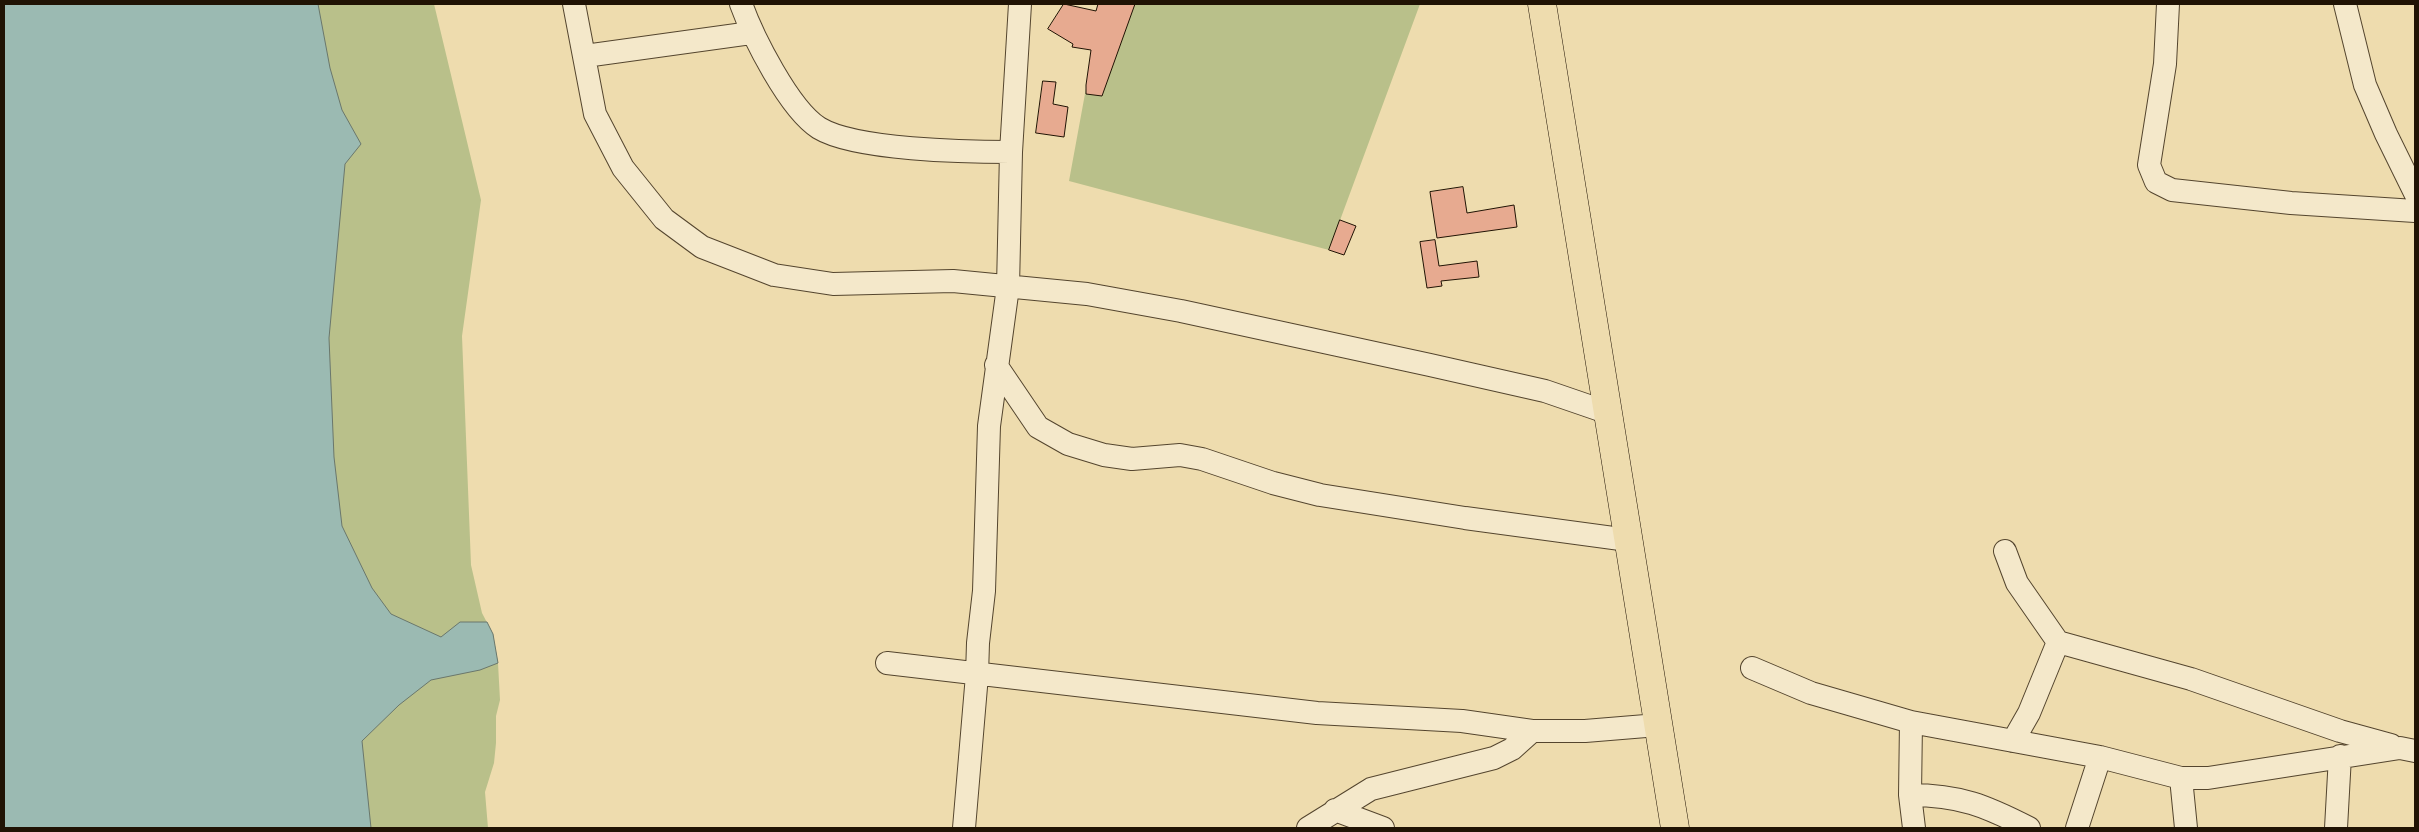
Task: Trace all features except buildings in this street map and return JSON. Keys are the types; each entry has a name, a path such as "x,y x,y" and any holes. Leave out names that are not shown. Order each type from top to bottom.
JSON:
{"main road":[{"path":"1542,4 1675,828"}],"street":[{"path":"574,4 596,114 623,168 664,219 702,247 774,275 833,284 953,281 1087,294 1180,311 1545,392 1609,414"},
{"path":"741,4 751,33 798,108 819,127 839,136 885,144 943,150 1011,152"},
{"path":"964,828 978,643 984,591 989,426 1008,287 1011,152 1020,4"},
{"path":"2168,4 2165,64 2149,165 2156,182 2172,190 2290,203 2415,211"},
{"path":"2345,4 2365,85 2386,134 2415,193"},
{"path":"585,56 751,33"},
{"path":"996,365 1038,427 1068,444 1104,455 1132,459 1180,455 1202,459 1272,483 1320,495 1465,518 1628,540"},
{"path":"2005,551 2016,583 2058,642 2172,673 2340,731 2408,749"},
{"path":"2013,741 2029,713 2058,642"},
{"path":"887,663 977,675 1045,680 1146,695 1317,714 1462,721 1532,731 1586,731 1658,725"},
{"path":"1752,668 1811,692 1910,722 2100,757 2181,778 2208,778 2340,756 2408,749"},
{"path":"1910,722 1910,795 1914,828"},
{"path":"1308,828 1371,789 1494,758 1512,749 1532,731"},
{"path":"2336,828 2340,756"},
{"path":"2077,828 2100,757"},
{"path":"2181,778 2186,828"},
{"path":"1910,795 1940,795 1970,801 2029,828"},
{"path":"1335,810 1383,828"}],"green space":[{"path":"4,4 434,4 481,200 462,336 471,565 482,613 493,634 498,663 500,700 496,716 494,763 485,792 488,828 4,828"},
{"path":"1098,4 1420,4 1329,250 1069,181 1100,12"}],"water":[{"path":"4,4 318,4 330,68 342,110 361,144 345,164 329,338 334,457 342,526 372,588 391,614 441,637 460,622 487,622 493,634 498,663 480,670 431,680 399,705 362,741 371,828 4,828"}]}
